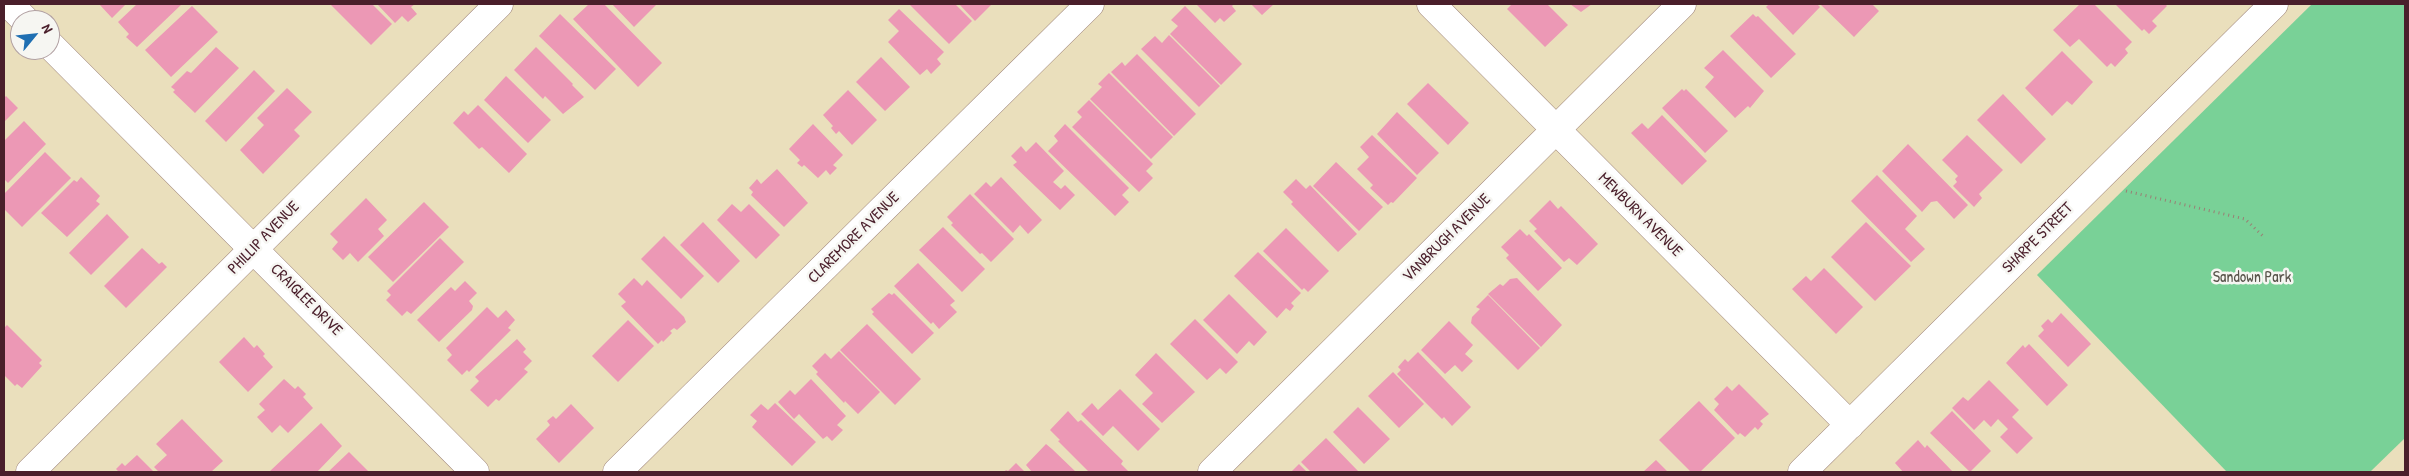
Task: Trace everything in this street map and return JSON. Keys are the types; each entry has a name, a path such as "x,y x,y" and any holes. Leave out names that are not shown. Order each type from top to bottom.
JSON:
{"street":[{"name":"PHILLIP AVENUE","path":"30,472 499,4"},
{"name":"CLAREMORE AVENUE","path":"617,472 1090,4"},
{"name":"MEWBURN AVENUE","path":"1431,4 1850,425"},
{"name":"VANBRUGH AVENUE","path":"1212,472 1682,4"},
{"name":"SHARPE STREET","path":"1802,472 2274,4"},
{"name":"CRAIGLEE DRIVE","path":"60,55 475,472"}],"path":[{"path":"2123,190 2245,219 2265,238"}],"green space":[{"name":"Sandown Park","path":"2312,4 2405,4 2405,438 2370,472 2227,472 2037,275"}],"building":[{"path":"99,4 126,4 112,18"},
{"path":"137,4 182,4 137,47 126,37 129,34 118,22"},
{"path":"330,4 372,4 392,24 371,45"},
{"path":"377,4 415,4 411,7 417,14 408,22 402,16 395,23"},
{"path":"589,4 604,4 662,63 638,87 573,19"},
{"path":"612,4 657,4 634,27"},
{"path":"909,4 955,4 972,21 949,44"},
{"path":"959,4 992,4 975,21"},
{"path":"1196,4 1234,4 1232,6 1236,11 1224,22 1220,18 1215,23"},
{"path":"1251,4 1274,4 1262,15"},
{"path":"1512,4 1547,4 1568,25 1545,47 1507,9"},
{"path":"1570,4 1592,4 1581,12"},
{"path":"1769,4 1817,4 1820,7 1793,35 1766,7"},
{"path":"1820,4 1872,4 1879,11 1854,37"},
{"path":"2080,4 2094,4 2132,42 2125,49 2128,53 2115,67 2111,63 2107,67 2079,39 2070,47 2053,30"},
{"path":"2115,4 2165,4 2167,6 2152,21 2157,26 2149,34 2144,29 2142,31"},
{"path":"192,6 218,32 171,77 145,50"},
{"path":"1185,6 1242,64 1221,85 1170,34 1178,26 1171,20"},
{"path":"899,9 944,52 937,59 941,64 931,74 927,69 920,75 888,42 899,31 888,20"},
{"path":"560,14 616,69 595,90 539,36"},
{"path":"1753,14 1756,17 1758,16 1796,54 1771,78 1730,36"},
{"path":"1169,35 1220,86 1199,107 1141,49 1155,36 1162,43"},
{"path":"216,47 239,68 195,113 173,92 175,90 171,87 187,71 191,73"},
{"path":"536,47 584,97 563,114 545,96 543,99 514,70"},
{"path":"1723,50 1764,91 1750,108 1748,106 1735,118 1705,87 1714,77 1704,68"},
{"path":"2062,51 2093,82 2072,105 2067,101 2052,116 2025,88"},
{"path":"1137,54 1196,114 1174,136 1111,72 1122,62 1125,66"},
{"path":"881,57 910,87 885,111 856,82"},
{"path":"254,70 275,91 226,142 205,121"},
{"path":"1109,73 1173,137 1151,159 1090,99 1102,87 1098,84"},
{"path":"506,76 551,120 528,143 484,100"},
{"path":"1428,83 1469,123 1448,145 1407,104"},
{"path":"287,88 312,112 294,130 300,136 263,174 240,150 264,125 257,118"},
{"path":"1682,89 1684,91 1686,89 1728,131 1705,153 1662,108"},
{"path":"848,90 877,120 852,145 839,131 836,134 831,128 833,126 823,115"},
{"path":"2003,94 2046,139 2021,164 1977,120"},
{"path":"6,96 18,108 4,122 4,98"},
{"path":"1089,100 1153,164 1146,171 1153,178 1139,192 1072,127 1082,117 1077,112"},
{"path":"478,105 527,154 509,173 482,147 479,149 453,123 464,111 468,115"},
{"path":"1397,112 1439,153 1417,175 1377,134"},
{"path":"1662,115 1707,161 1682,185 1631,133 1642,123 1648,129"},
{"path":"24,121 46,144 8,183 4,179 4,141"},
{"path":"813,124 843,155 833,165 837,168 830,175 826,170 818,178 804,165 802,167 797,163 800,160 789,149"},
{"path":"1065,124 1129,188 1122,195 1129,202 1115,216 1048,151 1058,141 1054,136"},
{"path":"1372,135 1417,178 1393,203 1391,202 1388,205 1370,188 1373,185 1357,169 1369,157 1360,147"},
{"path":"1967,135 2003,170 1979,194 1982,198 1974,207 1953,186 1957,182 1955,179 1958,176 1942,160"},
{"path":"1036,142 1064,171 1053,182 1061,189 1065,185 1075,195 1060,210 1013,165 1017,162 1011,156 1021,146 1026,152"},
{"path":"1908,144 1968,205 1954,219 1937,201 1931,202 1922,212 1882,171"},
{"path":"45,152 71,178 22,227 4,209 4,194"},
{"path":"1336,162 1383,207 1359,231 1313,186"},
{"path":"777,169 808,203 784,227 751,195 753,192 749,188 757,179 761,184"},
{"path":"1877,175 1917,216 1905,229 1925,249 1911,262 1851,201"},
{"path":"81,177 100,196 96,201 100,204 67,237 41,213 74,180 77,182"},
{"path":"1001,177 1042,220 1028,234 1020,225 1013,233 974,194 986,182 991,187"},
{"path":"1296,179 1306,189 1310,185 1357,234 1338,252 1291,204 1293,202 1283,192"},
{"path":"970,194 1014,239 991,262 982,253 980,254 951,225 953,223 947,217"},
{"path":"366,198 387,220 378,229 384,236 358,262 350,253 343,260 332,249 338,242 330,234"},
{"path":"1550,200 1558,209 1561,206 1598,244 1577,265 1569,258 1564,262 1534,231 1537,229 1529,221"},
{"path":"424,202 449,227 393,282 368,257"},
{"path":"732,204 741,212 749,204 780,235 756,259 717,220"},
{"path":"107,214 129,237 91,275 69,253"},
{"path":"703,222 740,261 718,283 680,245"},
{"path":"1866,222 1911,266 1875,301 1831,257"},
{"path":"943,227 985,269 962,292 919,250"},
{"path":"1286,228 1329,271 1308,292 1304,288 1302,290 1263,251"},
{"path":"1520,229 1527,236 1529,234 1562,268 1538,291 1506,258 1509,255 1501,247"},
{"path":"664,236 704,276 681,299 641,259"},
{"path":"440,238 464,262 411,314 407,311 402,316 386,300 391,295 387,291"},
{"path":"142,248 159,264 162,262 167,267 126,308 104,286"},
{"path":"1258,252 1301,293 1291,303 1294,306 1290,311 1286,308 1277,318 1234,276"},
{"path":"918,263 955,301 950,305 957,312 939,329 933,322 931,324 894,286"},
{"path":"1824,268 1863,307 1836,334 1792,289 1806,276 1811,281"},
{"path":"634,278 642,286 647,280 684,317 686,322 677,330 674,328 670,331 672,333 663,342 662,340 658,344 621,306 626,302 618,294"},
{"path":"1517,278 1562,325 1541,347 1488,294 1500,284 1503,286 1510,279"},
{"path":"465,281 477,293 469,301 473,306 472,310 439,342 417,320 451,287 455,291"},
{"path":"889,293 892,295 894,293 934,333 912,354 872,314 874,312 871,309"},
{"path":"1229,294 1267,332 1254,346 1249,341 1237,354 1203,320"},
{"path":"1488,295 1540,348 1518,370 1471,323 1472,317 1480,309 1476,307"},
{"path":"487,307 498,318 506,310 515,320 508,328 511,330 469,372 467,370 462,375 447,360 452,355 446,348"},
{"path":"2061,313 2091,344 2068,367 2038,336 2044,330 2041,326 2048,319 2052,323"},
{"path":"1195,319 1238,362 1226,374 1220,368 1207,380 1170,344"},
{"path":"628,320 654,346 618,382 592,356"},
{"path":"1449,321 1473,345 1465,354 1473,361 1462,372 1455,365 1445,374 1421,350"},
{"path":"867,324 921,379 895,405 840,350"},
{"path":"7,325 42,360 39,363 42,366 22,388 17,384 15,386 4,375 4,328"},
{"path":"244,337 254,348 257,345 265,354 263,356 273,367 248,392 219,362"},
{"path":"517,339 526,349 523,352 532,361 524,369 528,372 499,401 496,399 488,407 470,390 479,381 475,377"},
{"path":"2029,344 2068,385 2047,406 2006,363 2023,345 2025,348"},
{"path":"839,351 880,392 858,414 845,401 844,403 816,374 818,372 812,366 825,353 831,359"},
{"path":"1418,352 1471,407 1452,426 1444,417 1442,419 1397,374 1401,370 1398,367 1405,359 1408,362"},
{"path":"1156,353 1195,392 1162,423 1142,404 1153,393 1135,375"},
{"path":"1393,372 1424,404 1399,428 1368,396"},
{"path":"284,379 295,389 298,386 306,394 303,397 313,408 288,433 280,425 272,433 257,417 265,410 259,404"},
{"path":"811,379 846,416 837,425 843,430 832,441 827,436 823,439 799,414 794,419 778,402 790,390 795,395"},
{"path":"1989,380 2019,410 2012,417 2033,438 2017,454 2000,437 2008,429 1998,419 1991,427 1984,420 1974,430 1952,408 1963,397 1968,401"},
{"path":"1739,384 1769,414 1760,421 1763,424 1758,430 1755,427 1745,437 1740,433 1738,435 1714,410 1719,404 1714,399 1727,386 1732,391"},
{"path":"1120,389 1160,429 1138,451 1113,426 1103,436 1081,414 1092,403 1098,410"},
{"path":"1699,401 1735,438 1700,472 1691,472 1659,440"},
{"path":"775,403 816,442 792,466 752,427 757,421 750,415 761,404 768,410"},
{"path":"571,404 594,428 559,463 536,439 550,425 547,421 553,416 556,419"},
{"path":"1358,407 1390,439 1364,464 1333,432"},
{"path":"1068,411 1078,422 1081,420 1123,461 1121,464 1129,472 1089,472 1058,441 1060,440 1050,430"},
{"path":"1952,411 1991,451 1970,472 1930,433"},
{"path":"182,419 223,461 211,472 159,472 154,467 167,455 156,444"},
{"path":"321,423 342,446 317,472 269,472"},
{"path":"1326,438 1357,472 1311,472 1301,462"},
{"path":"1918,440 1925,448 1927,445 1953,472 1903,472 1895,463"},
{"path":"1046,444 1076,472 1032,472 1026,465"},
{"path":"349,452 369,472 328,472"},
{"path":"137,455 154,472 119,472 116,469 122,463 125,466"},
{"path":"1656,460 1668,472 1643,472"},
{"path":"1016,463 1025,472 1004,472 1008,471"},
{"path":"1299,464 1307,472 1291,472"}]}
